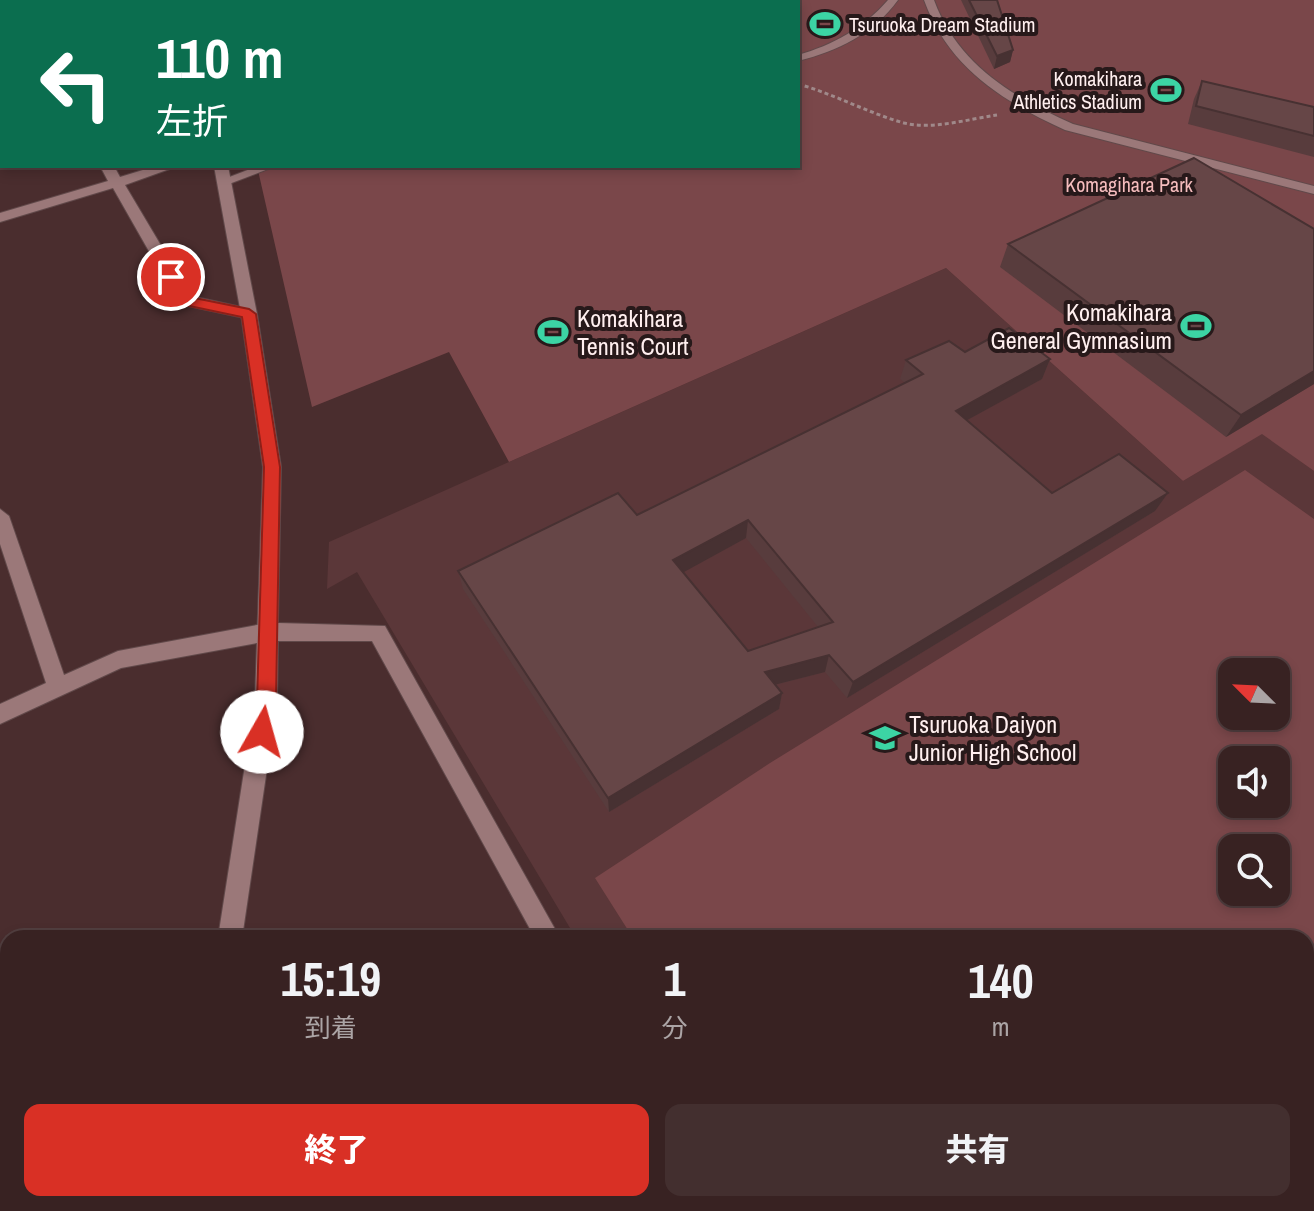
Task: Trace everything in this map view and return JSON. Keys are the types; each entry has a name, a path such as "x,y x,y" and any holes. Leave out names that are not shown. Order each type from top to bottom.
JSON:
{"street":[{"path":"108,168 185,300 249,314"},
{"path":"0,218 164,168"},
{"path":"223,174 249,314 272,467 266,701 231,930"},
{"path":"0,516 58,687"},
{"path":"0,714 118,660 268,632 378,632 544,930"}],"lane":[{"path":"800,57 825,51 879,19 893,0"},
{"path":"929,0 940,31 959,55 1004,94 1036,112 1069,127 1314,190"},
{"path":"223,174 258,168"}],"path":[{"path":"800,85 828,92 905,123 928,124 1036,112"}],"shaded area":[{"name":"Tsuruoka Daiyon Junior High School","path":"946,268 1183,481 1262,433 1314,471 1314,930 571,930 357,572 327,589 329,542"}],"green space":[{"name":"Komagihara Park","path":"800,0 1314,0 1314,471 1262,434 1183,481 946,268 509,462 449,352 312,407 257,168 800,168"},
{"path":"1245,470 1314,519 1314,930 628,930 595,878 770,763"}],"building":[{"path":"969,0 997,0 1013,50 997,56"},
{"path":"1202,81 1314,107 1314,136 1196,106"},
{"name":"Komakihara General Gymnasium","path":"1194,158 1314,229 1314,371 1241,415 1008,244"},
{"path":"1009,328 1050,359 956,411 1052,493 1119,454 1168,493 853,682 829,655 765,672 782,693 608,798 458,571 618,493 637,515 923,374 906,360 949,341 965,352","holes":["748,520 833,622 748,651 673,560"]}],"place":[{"name":"Tsuruoka Dream Stadium","path":"825,24"},
{"name":"Komakihara Athletics Stadium","path":"1166,90"},
{"name":"Komakihara General Gymnasium","path":"1196,326"},
{"name":"Komakihara Tennis Court","path":"553,332"},
{"name":"Tsuruoka Daiyon Junior High School","path":"885,738"}],"route":[{"path":"171,277 185,300 249,314 272,467 272,559 262,732"}]}
